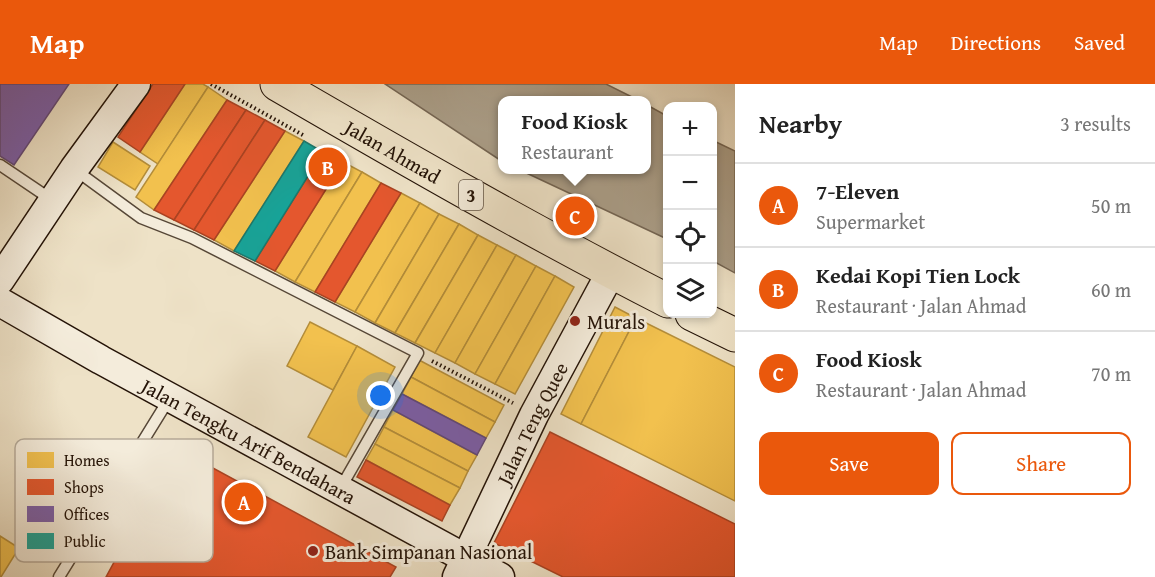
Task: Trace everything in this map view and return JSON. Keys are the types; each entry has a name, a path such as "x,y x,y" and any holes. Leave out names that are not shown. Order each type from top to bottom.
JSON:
{"highway":[{"name":"Jalan Ahmad","path":"277,84 399,155 663,298"},
{"path":"700,318 735,335"}],"street":[{"path":"0,280 74,169 136,84"},
{"name":"Jalan Teng Quee","path":"461,568 534,415 611,272"},
{"name":"Jalan Tengku Arif Bendahara","path":"0,302 340,490 461,568 500,577"}],"lane":[{"path":"0,165 53,201"},
{"path":"74,169 141,218 192,238 418,353 340,490"},
{"path":"144,439 170,397"},
{"path":"59,577 68,562"}],"path":[{"path":"418,353 534,415"}],"shaded area":[{"path":"385,84 606,84 630,96 498,96 498,159"},
{"path":"651,107 663,114 663,237 529,174 651,174"},
{"path":"717,142 735,151 735,273 717,263"}],"building: Homes":[{"path":"185,84 203,84 208,87 158,164 140,152"},
{"path":"208,87 227,100 154,210 136,197"},
{"path":"285,131 304,141 234,251 214,240"},
{"path":"113,142 150,166 135,190 98,167"},
{"path":"343,162 362,172 295,282 275,271"},
{"path":"362,172 381,183 315,292 295,282"},
{"path":"401,193 420,203 355,312 335,302"},
{"path":"420,203 439,214 375,323 355,312"},
{"path":"439,214 459,224 395,333 375,323"},
{"path":"459,224 478,235 415,343 395,333"},
{"path":"478,235 497,245 435,353 415,343"},
{"path":"497,245 516,255 455,363 435,353"},
{"path":"516,255 536,266 475,374 455,363"},
{"path":"536,266 555,276 495,384 475,374"},
{"path":"555,276 574,287 515,394 495,384"},
{"path":"615,307 636,318 581,424 561,414"},
{"path":"636,318 735,367 735,501 581,424"},
{"path":"310,322 357,346 333,390 287,366"},
{"path":"357,346 395,367 346,457 308,437"},
{"path":"419,360 504,405 495,422 411,377"},
{"path":"411,377 495,422 486,438 402,394"},
{"path":"393,410 477,455 468,471 384,427"},
{"path":"384,427 468,471 460,488 375,444"},
{"path":"375,444 460,488 450,505 366,460"},
{"path":"0,536 15,545 15,554 0,577"}],"building: Shops":[{"path":"153,84 185,84 140,152 118,137"},
{"path":"227,100 246,110 174,220 154,210"},
{"path":"246,110 265,120 194,230 174,220"},
{"path":"265,120 285,131 214,240 194,230"},
{"path":"323,152 343,162 275,271 255,261"},
{"path":"381,183 401,193 335,302 315,292"},
{"path":"550,432 735,524 735,577 563,577 494,543"},
{"path":"366,460 450,505 442,521 357,477"},
{"path":"213,468 396,567 390,577 106,577 114,562 213,562"}],"building: Offices":[{"path":"0,84 69,84 14,165 0,156"},
{"path":"402,394 486,438 477,455 393,410"}],"building: Public":[{"path":"304,141 323,152 255,261 234,251"}],"place":[{"name":"Kedai Kopi Tien Lock","path":"328,167"},
{"name":"Food Kiosk","path":"575,216"},
{"name":"Murals","path":"575,321"},
{"name":"7-Eleven","path":"244,502"},
{"name":"Bank Simpanan Nasional","path":"313,551"}]}
